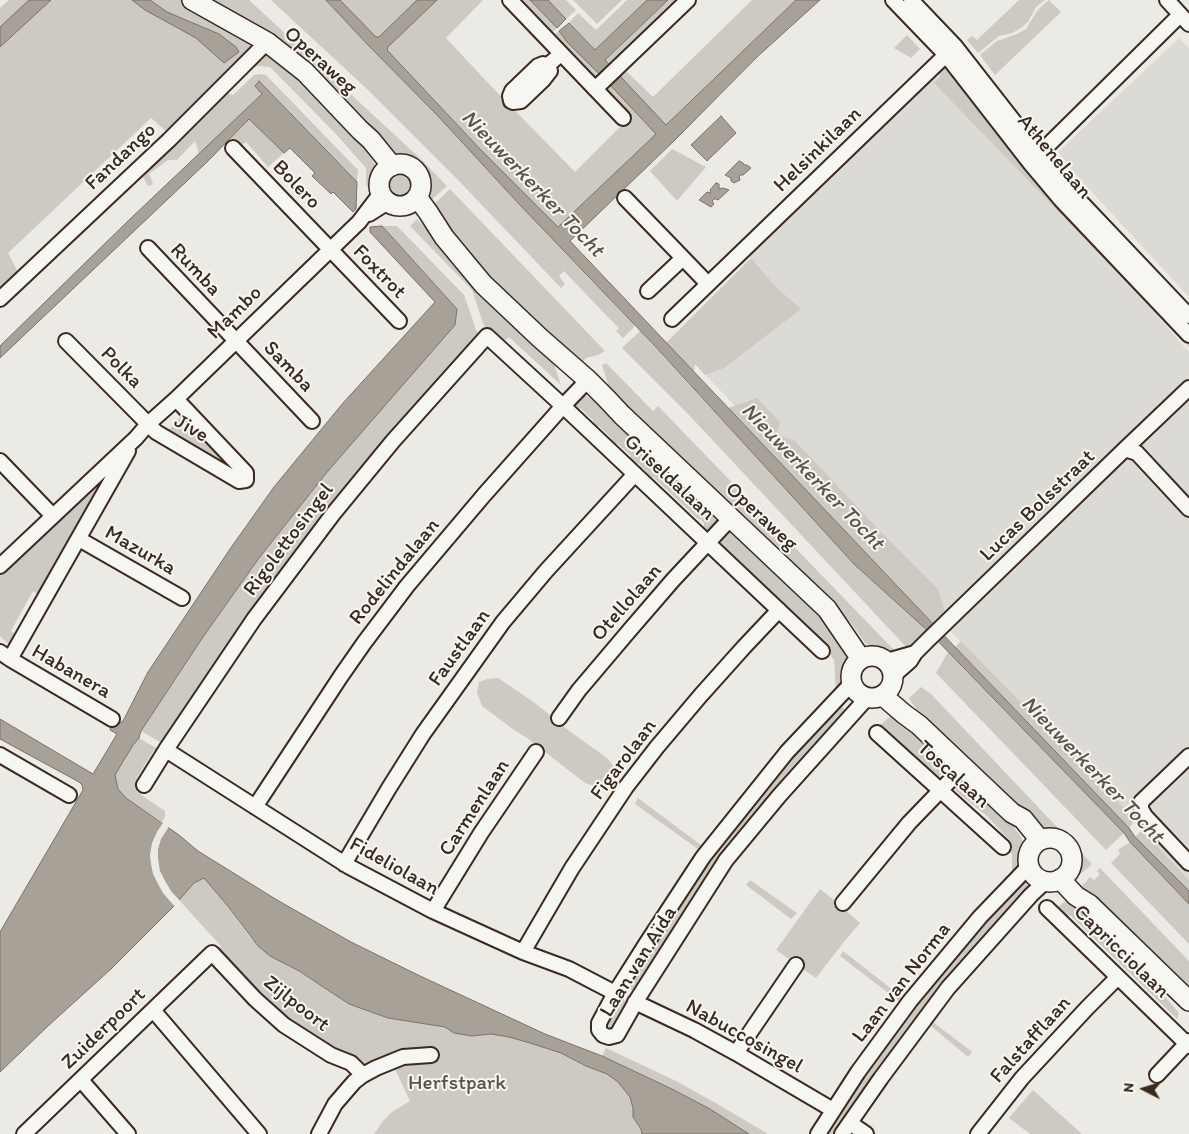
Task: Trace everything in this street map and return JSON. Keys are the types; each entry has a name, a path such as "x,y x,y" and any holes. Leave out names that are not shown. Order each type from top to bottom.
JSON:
{"main road":[{"name":"Operaweg","path":"192,0 267,42 305,72 371,140 388,169"},
{"path":"399,164 406,165 417,172 421,185 420,191 413,201 397,206 384,198 379,183 388,169 399,164"},
{"name":"Operaweg","path":"413,201 433,230 444,237 483,284 586,383 606,398 730,519 827,609 861,659"},
{"path":"884,683 861,695 856,691 852,683 851,674 853,668 856,663 867,656 879,656 884,683 904,714 919,724 1012,812 1023,819 1036,844"},
{"path":"1058,877 1070,866 1071,860 1068,848 1053,838 1046,838 1036,844 1028,856 1029,866 1035,876 1058,877 1076,896 1089,904 1189,1001"}],"street":[{"path":"510,0 561,54 599,85 622,118"},
{"path":"599,85 688,0"},
{"name":"Athenelaan","path":"893,0 951,50"},
{"name":"Athenelaan","path":"911,0 1035,159 1062,201 1189,335"},
{"path":"1035,159 1177,10"},
{"name":"Fandango","path":"0,299 175,134 267,42"},
{"name":"Helsinkilaan","path":"672,319 951,50"},
{"path":"548,65 561,54"},
{"name":"Bolero","path":"234,148 330,249"},
{"name":"Athenelaan","path":"1035,159 1075,197 1189,316"},
{"name":"Mambo","path":"0,566 136,438 148,424 384,198"},
{"path":"625,198 708,284"},
{"name":"Rumba","path":"148,248 235,340"},
{"name":"Foxtrot","path":"330,249 398,321"},
{"path":"648,291 683,258"},
{"name":"Griseldalaan","path":"487,336 822,651"},
{"name":"Rigolettosingel","path":"144,785 254,619 333,514 393,440 487,336"},
{"name":"Polka","path":"66,340 148,424"},
{"name":"Samba","path":"235,340 312,421"},
{"name":"Rodelindalaan","path":"255,807 341,676 402,593 484,495 563,406 586,383"},
{"name":"Lucas Bolsstraat","path":"884,683 910,661 929,639 1189,388"},
{"name":"Jive","path":"148,424 156,432 239,481 246,480 246,474 176,399"},
{"name":"Mambo","path":"5,656 79,539 136,438"},
{"path":"1125,449 1136,453 1189,509"},
{"name":"Jive","path":"216,467 227,454"},
{"path":"0,461 53,516"},
{"name":"Faustlaan","path":"344,864 423,734 503,622 546,571 635,474"},
{"name":"Otellolaan","path":"559,718 596,669 670,583 730,519"},
{"name":"Mazurka","path":"79,539 182,598"},
{"name":"Figarolaan","path":"523,952 572,868 626,787 701,695 780,610"},
{"name":"Habanera","path":"5,656 112,719"},
{"name":"Laan van Aïda","path":"852,683 787,752 709,848 616,993 599,1023 599,1030 603,1035 608,1037 617,1035 635,1002 726,860 779,796 884,683"},
{"name":"Toscalaan","path":"877,733 1003,847"},
{"name":"Fideliolaan","path":"166,750 344,864 433,911 523,952 569,969 616,993"},
{"name":"Carmenlaan","path":"433,911 481,833 536,752"},
{"path":"0,755 69,795"},
{"path":"1189,756 1141,802 1141,809 1145,816 1189,863"},
{"path":"843,903 909,823 963,767"},
{"name":"Laan van Norma","path":"818,1134 863,1065 910,1001 980,917 1029,866"},
{"name":"Laan van Norma","path":"846,1128 918,1026 948,988 1031,894 1058,877"},
{"name":"Capricciolaan","path":"1048,908 1188,1044"},
{"name":"Zuiderpoort","path":"24,1134 212,953"},
{"name":"Zijlpoort","path":"212,953 276,1019 332,1055 350,1063 362,1075"},
{"path":"736,1053 796,965"},
{"name":"Falstafflaan","path":"978,1134 1022,1078 1118,977"},
{"name":"Nabuccosingel","path":"635,1002 694,1030 736,1053 832,1110"},
{"path":"153,1010 259,1134"},
{"path":"1157,1075 1188,1044"},
{"path":"319,1134 335,1104 362,1075 403,1057 431,1055"},
{"path":"81,1080 128,1134"},
{"path":"846,1128 866,1134"}],"shaded area":[{"path":"29,0 51,0 0,47 0,27"},
{"path":"132,0 150,0 167,12 219,34 236,47 239,52 224,63 196,38 145,10"},
{"path":"326,0 340,0 376,37 379,37 417,0 437,0 387,50 481,150 558,227 656,134 567,42 559,31 569,23 595,50 647,0 668,0 605,60 666,125 796,0 820,0 757,57 677,138 570,241 1129,828 1135,837 1189,891 1189,904 1130,842 1124,833 928,631 854,564 653,344"},
{"path":"530,0 548,0 566,19 557,28"},
{"path":"1179,38 1189,48 1189,297 1079,178 1058,152"},
{"path":"932,72 1022,162 1189,352 1189,880 695,364 777,288 747,254"},
{"path":"259,81 357,182 356,209 353,212 333,192 331,194 312,176 315,173 290,148 284,153 249,119 207,162 0,358 0,346 262,94 255,86"},
{"path":"721,116 736,133 707,161 691,145"},
{"path":"739,161 751,168 739,176 740,180 734,183 731,181 731,178 725,175"},
{"path":"716,183 719,184 719,189 729,190 718,200 714,199 712,201 714,204 711,207 699,200 707,192 711,193 710,190"},
{"path":"382,226 457,309 455,325 328,471 259,558 203,637 141,731 139,738 115,775 118,789 126,798 179,835 198,851 277,900 351,942 545,1034 602,1056 672,1089 710,1109 749,1134 642,1134 633,1117 630,1097 618,1082 607,1074 561,1053 509,1037 491,1034 472,1036 454,1033 445,1027 388,1018 349,1004 299,971 270,956 258,946 204,878 194,883 174,906 111,969 0,1072 0,932 83,790 79,782 0,739 0,719 93,774 117,734 110,730 112,720 118,724 123,721 148,672 274,487 343,403 435,302 370,232 370,227"}],"green space":[{"path":"9,0 186,0 251,41 252,46 167,132 151,118 8,253 19,274 0,291 0,8"},
{"path":"204,0 249,0 424,162 447,186 426,205 424,175 418,165 409,160 397,159"},
{"path":"271,0 326,0 635,326 623,338 616,331 619,328 564,271 559,276 565,284 561,288 459,181 368,90"},
{"path":"340,0 483,0 446,38 575,172 629,118 604,92 626,71 653,97 752,0 796,0 558,228 481,150"},
{"path":"514,0 530,0 557,28 549,36 542,24 523,4"},
{"path":"548,0 566,0 576,10 566,19"},
{"path":"573,0 622,0 597,24"},
{"path":"627,0 647,0 595,50 569,23 578,13 596,30"},
{"path":"668,0 675,0 662,12 665,15 653,26 650,24 623,50 625,53 610,66 605,60"},
{"path":"1019,0 1045,0 1036,7 1028,22 1021,28 1012,33 999,36 978,53 967,40 972,36 977,40"},
{"path":"1049,0 1061,12 995,75 980,55 997,41 1026,29 1037,11"},
{"path":"559,31 600,76 596,81 563,45 551,38"},
{"path":"907,35 920,49 911,58 894,48"},
{"path":"266,54 273,56 294,70 359,140 375,165 372,197 366,184 366,168 335,133 270,67 257,66 250,68 261,56"},
{"path":"943,66 948,67 1189,338 1189,347 934,83 940,76 937,72"},
{"path":"254,75 266,75 358,170 357,182 259,81 262,94 199,154 195,141 177,160 168,160 149,174 153,184 148,186 141,173 226,93 233,95"},
{"path":"249,119 284,153 268,167 246,142 239,147 231,142 230,139"},
{"path":"672,149 706,167 677,201 650,171"},
{"path":"397,172 409,176 412,183 410,191 400,197 392,195 387,188 390,176"},
{"path":"450,189 605,351 586,358 582,363 491,284 429,209"},
{"path":"417,219 553,361 561,385 509,337 502,343 488,331 483,323 472,290 410,226"},
{"path":"382,226 397,226 464,295 476,330 481,337 454,367 452,365 355,476 356,479 346,487 271,583 216,660 169,734 165,745 141,731 203,637 259,558 457,309"},
{"path":"751,258 777,288 801,309 724,368 705,375 695,364 694,372 666,343"},
{"path":"640,331 854,564 928,631 909,650 689,415 622,348"},
{"path":"606,363 653,411 658,406 895,651 887,652 865,643 851,623 613,400 602,365"},
{"path":"583,395 593,399 624,425 719,519 719,523 712,533 702,533 700,530 704,523 653,477 648,482 643,477 647,472 638,463 633,468 627,462 631,456 617,443 612,448 608,444 612,439 599,426 594,431 589,427 594,421 580,408 575,413 573,412 573,402"},
{"path":"757,398 780,422 777,434 795,441 938,589 945,612 933,624 728,408"},
{"path":"184,413 209,445 215,446 221,456 220,459 214,461 167,432"},
{"path":"121,457 41,596 33,591 11,631 18,636 12,647 0,636 0,573"},
{"path":"732,531 815,604 849,657 845,683 836,692 834,660 814,633 716,546"},
{"path":"961,641 1127,811 1133,823 1129,828 955,647"},
{"path":"948,652 1124,833 1106,850 936,673"},
{"path":"498,678 535,703 607,758 615,768 616,778 609,786 598,787 585,783 482,706 477,692 479,682"},
{"path":"921,687 931,694 1092,864 1076,878 1073,867 1073,851 1068,841 1059,835 1047,834 927,726 909,698"},
{"path":"837,702 845,710 725,853 637,989 629,989 627,986 712,850"},
{"path":"895,712 948,762 946,768 935,781 877,728"},
{"path":"139,738 161,751 154,750 136,779 142,783 137,792 165,811 165,817 162,822 126,798 118,789 114,775"},
{"path":"961,779 969,781 1008,819 1021,837 1024,854 1021,868 1016,876 1012,869 1012,854 1005,846 1009,840 988,817 956,791 956,786 951,786"},
{"path":"638,798 701,845 698,849 635,804"},
{"path":"1142,830 1189,880 1189,891 1135,837"},
{"path":"1130,842 1189,904 1189,944 1111,863 1120,854 1118,850"},
{"path":"1100,868 1189,961 1189,995 1111,918 1082,886 1090,877 1094,880 1100,874 1097,871"},
{"path":"1026,875 1036,884 922,1010 835,1134 820,1134 914,1003 980,923"},
{"name":"Herfstpark","path":"204,878 260,948 349,1004 388,1018 446,1027 454,1033 472,1036 491,1034 509,1037 561,1053 607,1074 618,1082 630,1097 633,1117 642,1134 374,1134 392,1112 410,1101 394,1067 363,1071 286,1022 219,952 221,946 179,900 194,883"},
{"path":"750,880 797,913 791,919 746,885"},
{"path":"820,889 860,923 816,978 776,950"},
{"path":"1070,897 1106,930 1148,977 1179,1013 1177,1019 1070,915 1064,919 1057,908"},
{"path":"843,951 903,998 900,1002 840,956"},
{"path":"617,997 631,1003 614,1030 608,1033 603,1025"},
{"path":"933,1022 972,1052 968,1057 931,1026"},
{"path":"606,1048 676,1081 768,1134 749,1134 710,1109 602,1056"},
{"path":"1033,1090 1082,1134 1030,1134 1009,1118"}],"pier":[{"path":"164,821 170,825 161,839 158,859 160,871 164,879 171,891 181,902 176,908 163,893 153,874 151,864 152,843"}],"water label":[{"name":"Nieuwerkerker Tocht","path":"532,184"},
{"name":"Nieuwerkerker Tocht","path":"812,477"},
{"name":"Nieuwerkerker Tocht","path":"1092,770"}]}
